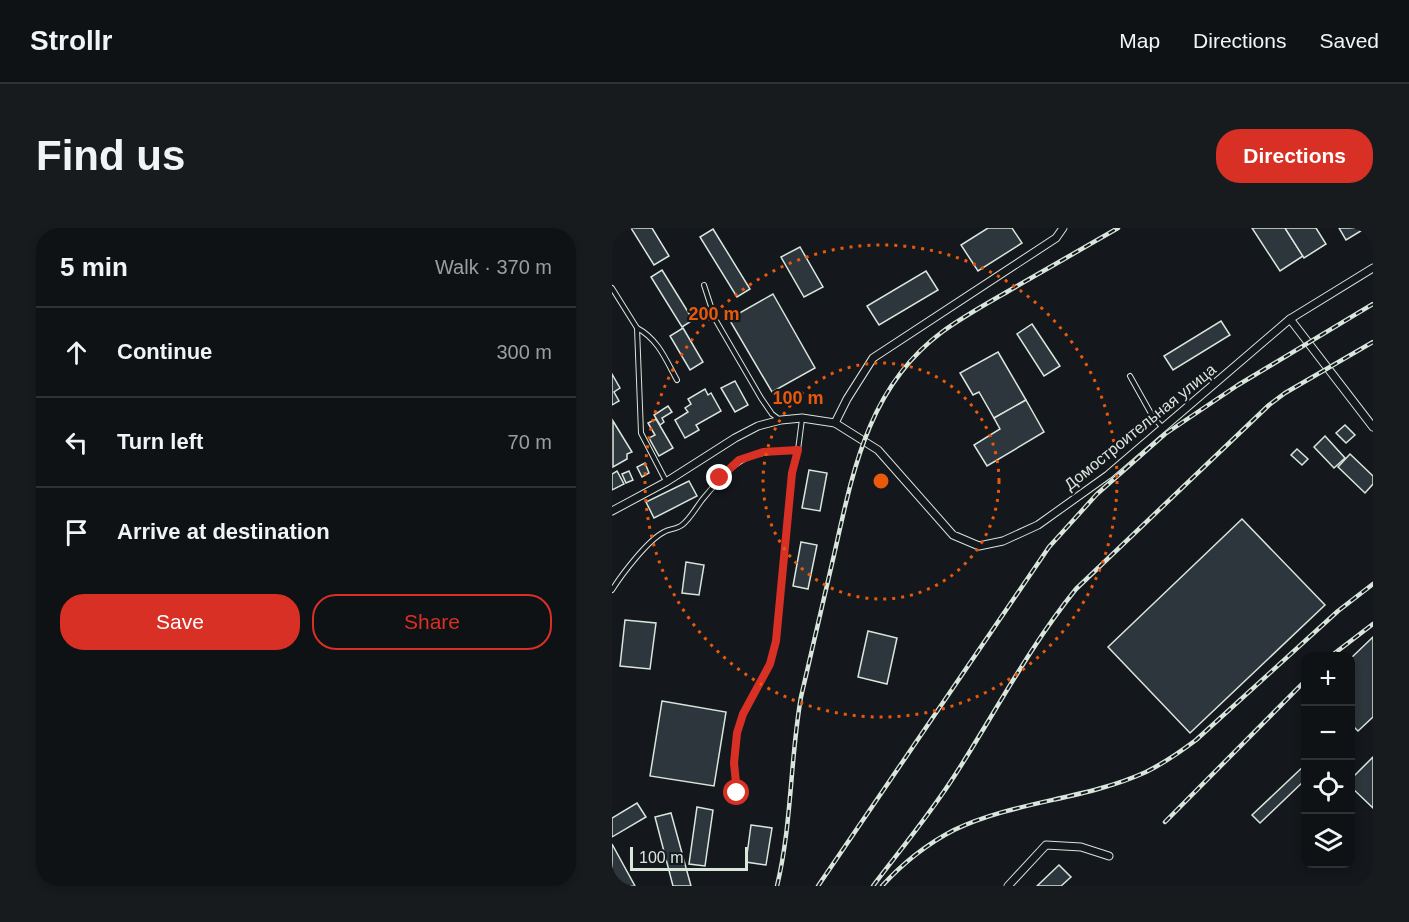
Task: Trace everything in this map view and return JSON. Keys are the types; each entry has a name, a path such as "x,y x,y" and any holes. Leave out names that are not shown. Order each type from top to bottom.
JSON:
{"street":[{"path":"835,423 873,358 1056,238 1063,228"},
{"name":"Домостроительная улица","path":"612,511 666,482 758,426 780,420 802,418 835,423 878,450 952,535 979,546 1003,541 1038,525 1108,474 1290,319 1373,268"},
{"path":"1290,319 1373,427"},
{"path":"1008,886 1046,845 1081,847 1109,856"}],"lane":[{"path":"704,285 715,319 761,398 772,414 780,420"},
{"path":"612,288 637,328 641,433 666,482"},
{"path":"637,328 649,334 656,343 677,380"},
{"path":"1130,376 1153,417 1163,429"},
{"path":"737,793 734,763 737,733 743,714 770,664 776,641 792,473 802,418"},
{"path":"612,590 646,548 663,532 682,525 720,478 739,460 763,452 798,450"}],"building":[{"path":"631,228 652,228 669,256 654,265"},
{"path":"988,228 1012,228 1022,243 978,271 961,245"},
{"path":"1252,228 1285,228 1303,256 1280,271"},
{"path":"1285,228 1316,228 1326,244 1304,258"},
{"path":"1339,228 1363,228 1364,229 1346,240"},
{"path":"713,229 750,289 737,297 700,237"},
{"path":"800,247 823,287 804,297 781,257"},
{"path":"662,270 693,320 682,327 651,277"},
{"path":"926,271 938,290 879,325 867,306"},
{"path":"773,294 815,368 772,392 729,319"},
{"path":"1221,321 1230,335 1173,370 1164,356"},
{"path":"1032,324 1060,366 1044,376 1017,334"},
{"path":"683,328 703,362 690,370 670,336"},
{"path":"998,352 1026,400 994,418 979,392 973,395 960,373"},
{"path":"612,374 620,388 614,392 619,401 612,405"},
{"path":"735,381 748,405 735,412 721,388"},
{"path":"705,389 708,395 711,393 721,411 696,425 699,430 685,438 675,420 688,412 685,408 691,404 688,399"},
{"path":"1026,400 1044,432 987,466 974,445 1000,429 994,418"},
{"path":"668,406 672,412 662,418 664,422 660,425 654,415"},
{"path":"656,419 673,448 659,456 649,438 655,435 648,423"},
{"path":"613,421 632,452 627,454 627,459 613,467"},
{"path":"1345,425 1355,435 1346,443 1336,433"},
{"path":"1325,436 1345,458 1334,468 1314,447"},
{"path":"1297,449 1308,459 1302,465 1291,455"},
{"path":"1350,454 1373,476 1373,484 1365,493 1338,467"},
{"path":"645,463 649,473 642,477 637,467"},
{"path":"809,470 827,473 820,511 802,508"},
{"path":"617,471 624,484 612,490 612,474"},
{"path":"629,471 633,480 626,483 622,474"},
{"path":"689,481 697,496 654,518 646,502"},
{"path":"1242,519 1325,605 1190,733 1108,647"},
{"path":"801,542 817,545 808,589 793,586"},
{"path":"686,562 704,565 699,595 682,593"},
{"path":"625,620 656,623 650,669 620,666"},
{"path":"868,631 897,638 887,684 858,677"},
{"path":"1373,637 1373,717 1358,731 1355,728 1355,654"},
{"path":"662,701 726,712 714,786 650,776"},
{"path":"1373,757 1373,808 1355,791 1355,775"},
{"path":"1301,769 1301,784 1260,823 1252,815"},
{"path":"637,803 646,817 612,837 612,818"},
{"path":"697,807 713,810 705,866 689,864"},
{"path":"671,813 691,886 673,886 655,817"},
{"path":"751,825 772,828 766,865 746,862"},
{"path":"612,844 635,886 616,886 612,879"},
{"path":"1059,865 1071,877 1061,886 1037,886"}],"railway":[{"path":"777,886 786,839 801,697 848,492 867,433 880,405 897,378 917,354 942,332 1118,228"},
{"path":"818,886 1049,547 1097,494 1165,434 1238,385 1373,304"},
{"path":"873,886 945,789 1043,634 1076,589 1269,405 1285,393 1373,342"},
{"path":"882,886 915,855 954,830 1001,813 1099,789 1146,772 1166,761 1196,740 1338,611 1373,584"},
{"path":"1336,652 1373,624"},
{"path":"1165,822 1301,685"}],"route":[{"path":"720,478 739,460 763,452 798,450 792,473 776,641 770,664 743,714 737,733 734,763 737,793"}]}
